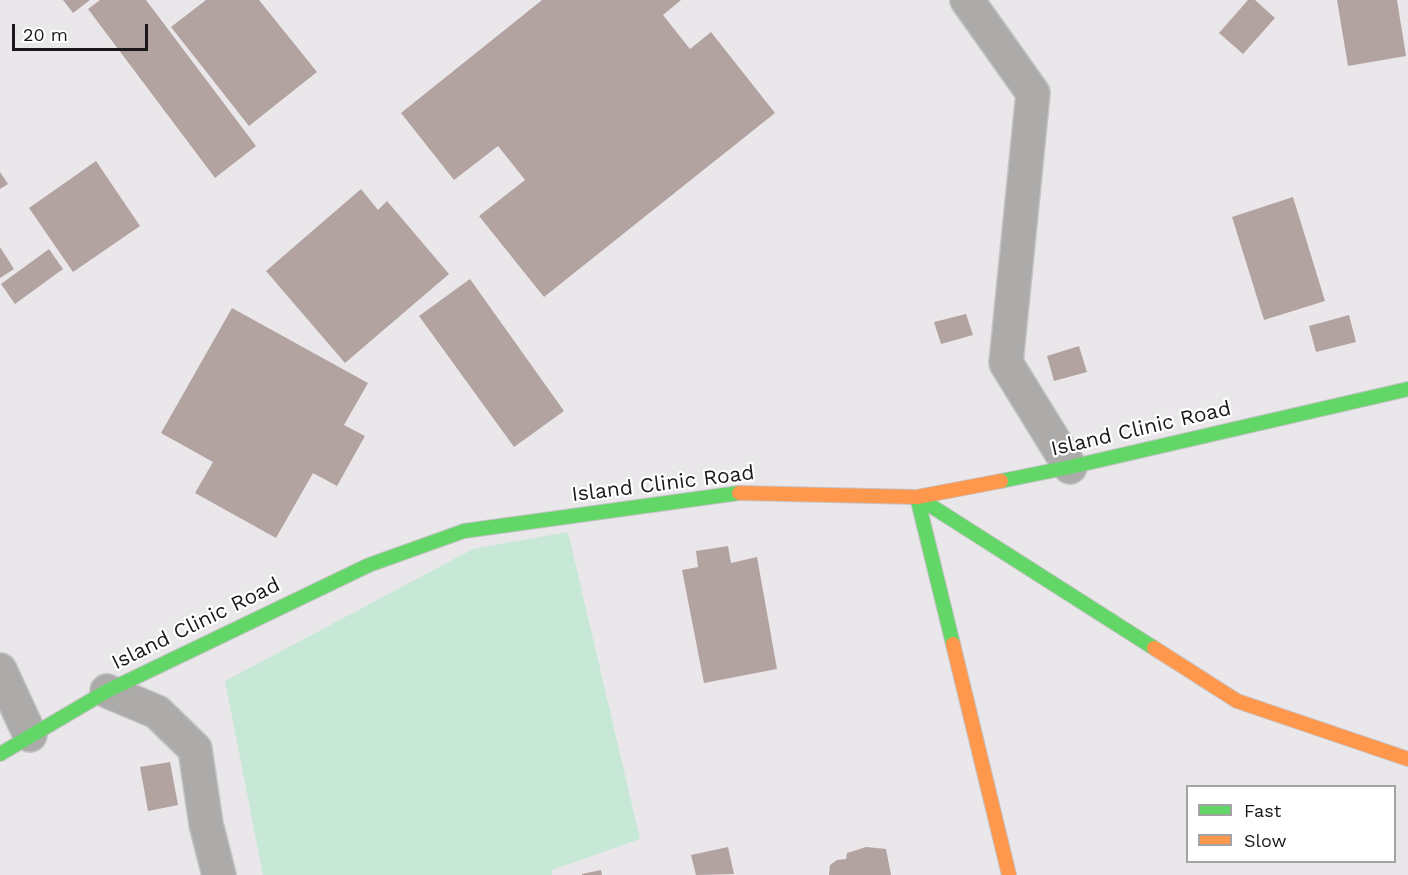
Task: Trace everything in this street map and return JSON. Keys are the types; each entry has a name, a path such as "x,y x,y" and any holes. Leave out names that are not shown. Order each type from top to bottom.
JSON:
{"street":[{"path":"967,0 1033,93 1006,363 1070,467"},
{"name":"Island Clinic Road","path":"0,754 107,691 369,565 464,531 735,493 917,496 1070,467 1408,389"},
{"path":"917,496 1237,701 1408,759"},
{"path":"917,496 1010,875"},
{"path":"0,670 30,735"},
{"path":"107,691 158,712 195,749 206,824 219,875"}],"green space":[{"path":"568,532 640,839 552,870 552,875 263,875 225,681 473,549"}],"building":[{"path":"63,0 90,0 73,13"},
{"path":"100,0 146,0 256,146 215,178 88,9"},
{"path":"206,0 259,0 317,72 249,126 171,27"},
{"path":"542,0 681,0 663,15 690,49 711,32 775,113 544,297 479,216 525,180 498,146 454,180 401,113"},
{"path":"1248,0 1255,0 1275,18 1243,54 1219,33"},
{"path":"1337,0 1397,0 1406,56 1348,66"},
{"path":"96,161 140,226 73,272 29,208"},
{"path":"0,172 8,184 0,189"},
{"path":"361,189 378,210 387,201 449,274 345,363 266,271"},
{"path":"1293,197 1325,301 1264,320 1232,217"},
{"path":"0,247 14,269 0,278"},
{"path":"49,249 63,269 15,304 1,284"},
{"path":"470,279 564,411 514,447 419,316"},
{"path":"232,308 368,383 344,425 365,436 337,486 313,473 276,538 195,493 213,462 161,433"},
{"path":"966,314 973,335 941,344 934,322"},
{"path":"1349,315 1356,342 1316,352 1309,326"},
{"path":"1079,346 1087,372 1054,381 1047,356"},
{"path":"728,546 731,563 757,557 777,669 704,683 682,570 698,567 696,551"},
{"path":"170,762 178,805 148,811 140,767"},
{"path":"728,847 734,874 696,875 691,855"},
{"path":"866,847 886,849 891,875 829,875 830,865 837,860 846,859 847,853"},
{"path":"601,870 602,875 582,875 582,874"}],"traffic: fast":[{"path":"1001,481 1408,389"},
{"path":"0,754 107,691 369,565 464,531 739,493"},
{"path":"953,644 917,497 1154,648"}],"traffic: slow":[{"path":"739,493 917,497 1001,481"},
{"path":"953,644 1009,875"},
{"path":"1154,648 1237,701 1408,759"}]}
